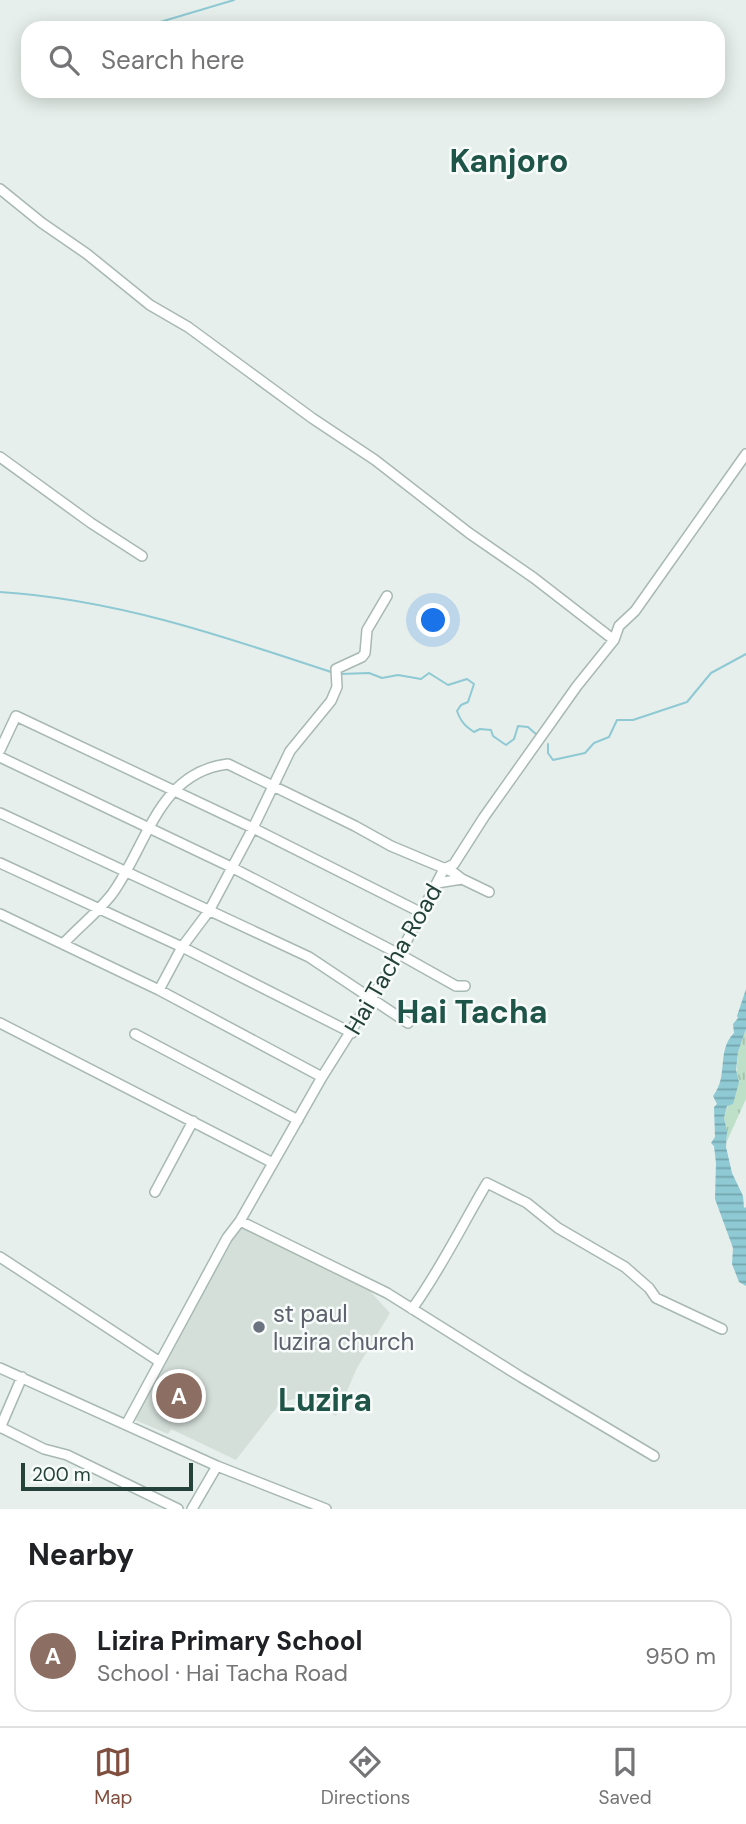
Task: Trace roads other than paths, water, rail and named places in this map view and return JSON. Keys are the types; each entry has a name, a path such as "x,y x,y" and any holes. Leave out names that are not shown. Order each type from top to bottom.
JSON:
{"street":[{"path":"0,189 150,305 188,327 312,418 375,460 614,639"},
{"name":"Hai Tacha Road","path":"127,1423 228,1238 322,1077 399,954 444,869 454,864 577,686 614,639 619,626 635,611 746,454"},
{"path":"0,457 142,556"},
{"path":"159,990 182,947 209,911 296,743 331,701 337,687 336,669 365,653 367,630 387,596"},
{"path":"0,750 16,716 253,828 420,912"},
{"path":"0,757 231,867 456,986 465,986"},
{"path":"63,944 113,893 173,790 208,768 229,764 489,892"},
{"path":"0,813 309,957 408,1023"},
{"path":"0,863 182,947 352,1033"},
{"path":"437,883 462,879"},
{"path":"0,914 159,990 322,1077"},
{"path":"0,1023 273,1163"},
{"path":"135,1034 298,1119"},
{"path":"155,1192 193,1121"},
{"path":"412,1309 434,1278 460,1227 487,1183 527,1203 568,1234 625,1267 656,1297 722,1329"},
{"path":"240,1221 387,1293 654,1456"},
{"path":"0,1257 160,1362"},
{"path":"0,1368 127,1423 217,1466 326,1509"},
{"path":"22,1377 0,1427 44,1449 66,1455 178,1509"},
{"path":"192,1509 217,1466"}],"water":[{"path":"746,989 746,1029 738,1052 736,1070 739,1082 733,1104 727,1106 724,1118 726,1147 732,1173 743,1196 744,1208 746,1207 746,1286 739,1282 732,1264 733,1248 715,1199 716,1163 714,1146 711,1143 715,1137 714,1107 717,1104 713,1096 720,1080 725,1048 734,1033 733,1024 738,1018"}],"waterway":[{"path":"164,21 234,0"},
{"path":"0,592 85,602 168,621 331,672"},
{"path":"548,744 548,753 553,760 585,753 594,743 609,737 617,720 633,720 687,702 711,673 746,654"},
{"path":"340,674 369,673 382,678 398,675 421,679 429,673 448,685 467,679 474,684 468,702 461,705 457,711 468,728 474,732 480,729 491,730 493,736 506,745 514,739 518,726 528,727 537,735"}],"place":[{"name":"st paul luzira church","path":"259,1327"},
{"name":"Lizira Primary School","path":"179,1396"}],"district":[{"name":"Kanjoro","path":"509,161"},
{"name":"Hai Tacha","path":"472,1012"},
{"name":"Luzira","path":"325,1400"}]}
